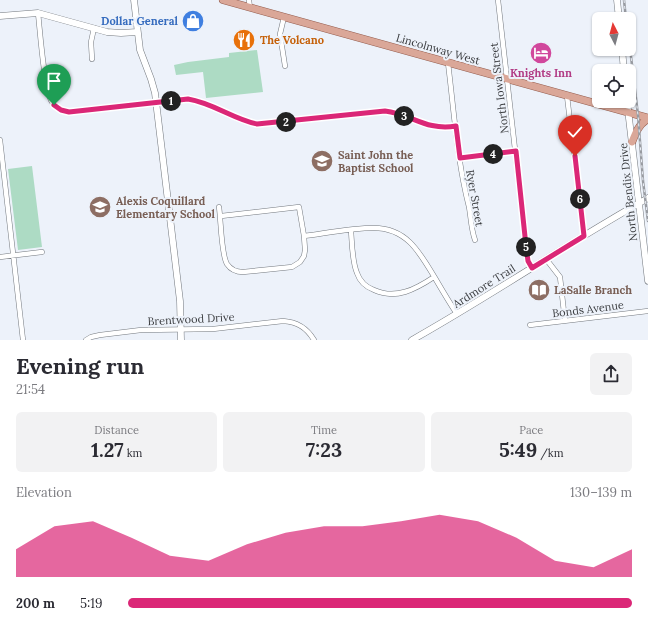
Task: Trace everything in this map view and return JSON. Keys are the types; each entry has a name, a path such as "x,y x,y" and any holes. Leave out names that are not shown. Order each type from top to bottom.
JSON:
{"main road":[{"name":"Lincolnway West","path":"223,0 249,4 284,17 592,102"},
{"name":"Lincolnway West","path":"612,108 648,118"},
{"path":"632,142 637,130 648,118"}],"street":[{"path":"134,0 140,50 154,86 180,301 181,340"},
{"name":"North Iowa Street","path":"498,0 526,246 528,261 532,268"},
{"path":"616,0 618,12"},
{"path":"0,16 38,12 114,33 137,32"},
{"path":"38,12 49,97 58,108 65,112 182,100 198,101 246,121 262,125 385,111 398,113 431,126 442,128 456,126"},
{"path":"284,17 280,34 284,66"},
{"path":"92,59 91,42 94,28"},
{"name":"Ryer Street","path":"448,63 463,187 475,240"},
{"path":"567,96 584,236"},
{"name":"North Bendix Drive","path":"629,108 648,281"},
{"path":"0,140 23,340"},
{"path":"460,158 516,151"},
{"name":"Ardmore Trail","path":"412,340 648,198"},
{"path":"219,207 225,260 232,269 239,272 289,267 296,265 304,256 304,236 300,207 221,216"},
{"path":"304,236 375,228 396,233 412,243 420,253 457,314"},
{"path":"351,230 357,273 362,282 369,288 384,294 401,293 414,289 434,277"},
{"path":"0,257 42,252"},
{"path":"546,260 560,277 565,321"},
{"name":"Bonds Avenue","path":"530,325 648,311"},
{"name":"Brentwood Drive","path":"86,340 100,335 151,329 213,329 283,321 290,321 305,328 314,340"}],"green space":[{"path":"257,50 263,92 206,98 203,72 176,75 174,65 229,57 229,53"},
{"path":"32,166 42,247 18,250 8,169"}],"railway":[{"path":"624,0 625,12"},
{"path":"631,56 648,221"}],"place":[{"name":"Dollar General","path":"193,21"},
{"name":"The Volcano","path":"244,40"},
{"name":"Knights Inn","path":"541,53"},
{"name":"Saint John the Baptist School","path":"322,161"},
{"name":"Alexis Coquillard Elementary School","path":"100,207"},
{"name":"LaSalle Branch","path":"539,290"}],"route":[{"path":"54,105 65,112 69,112 188,99 202,102 246,121 262,125 385,111 398,113 426,125 442,128 456,126 460,158 516,151 528,261 532,268 584,236 575,156"}]}
